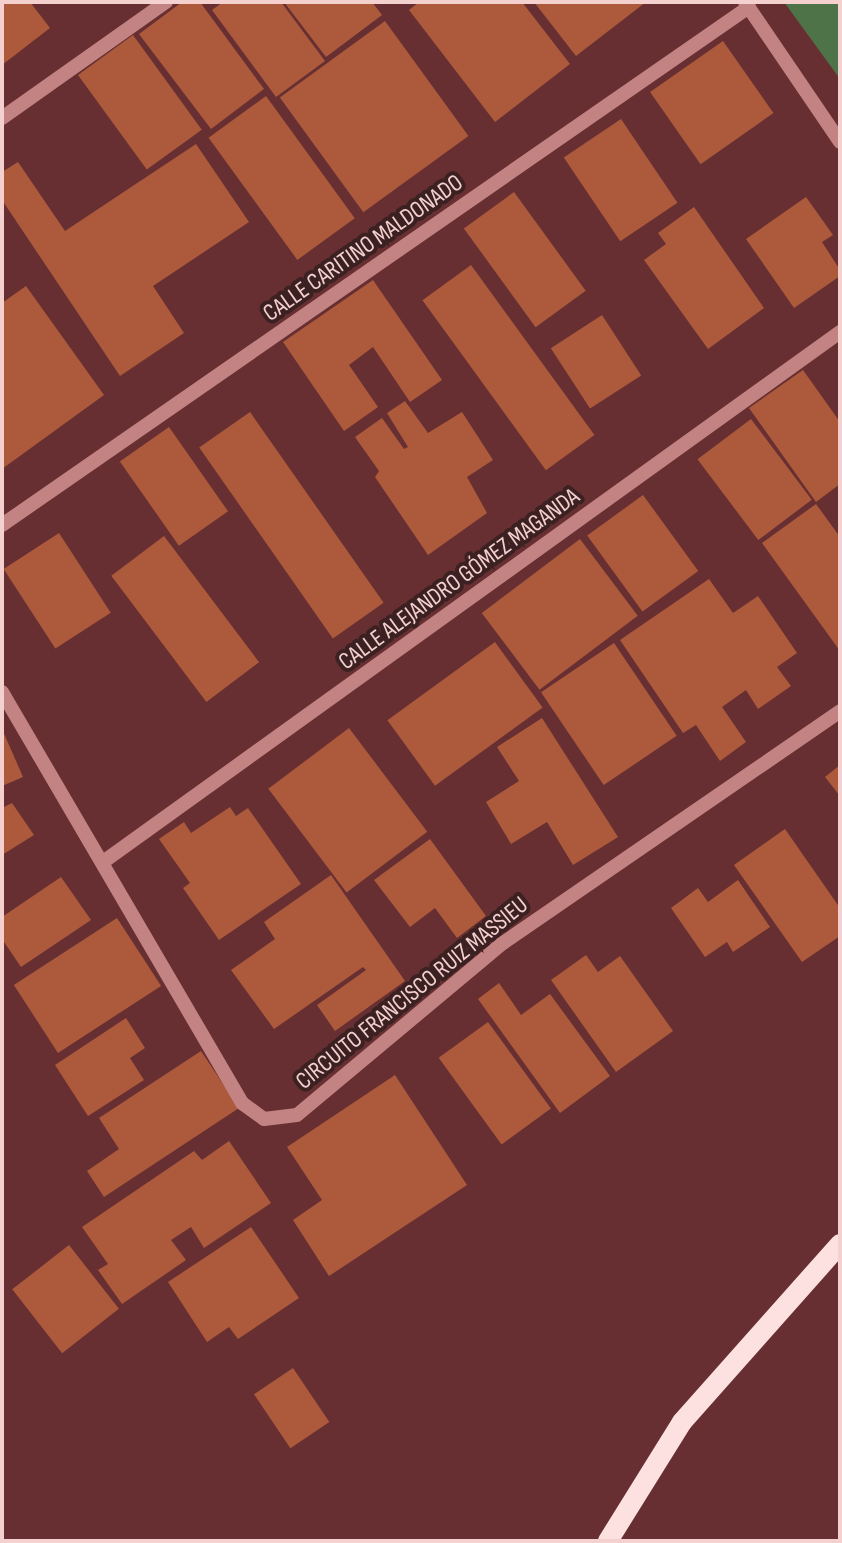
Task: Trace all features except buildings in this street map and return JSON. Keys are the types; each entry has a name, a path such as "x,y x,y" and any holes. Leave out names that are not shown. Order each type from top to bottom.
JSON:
{"main road":[{"path":"608,1541 682,1422 840,1244"}],"street":[{"path":"2,118 166,2"},
{"path":"747,5 840,142"},
{"name":"CALLE CARITINO MALDONADO","path":"2,525 747,5"},
{"name":"CALLE ALEJANDRO GÓMEZ MAGANDA","path":"103,862 840,332"},
{"name":"CIRCUITO FRANCISCO RUIZ MASSIEU","path":"2,692 242,1103 264,1119 297,1115 503,943 840,711"}],"green space":[{"path":"784,2 840,2 840,79"}]}
